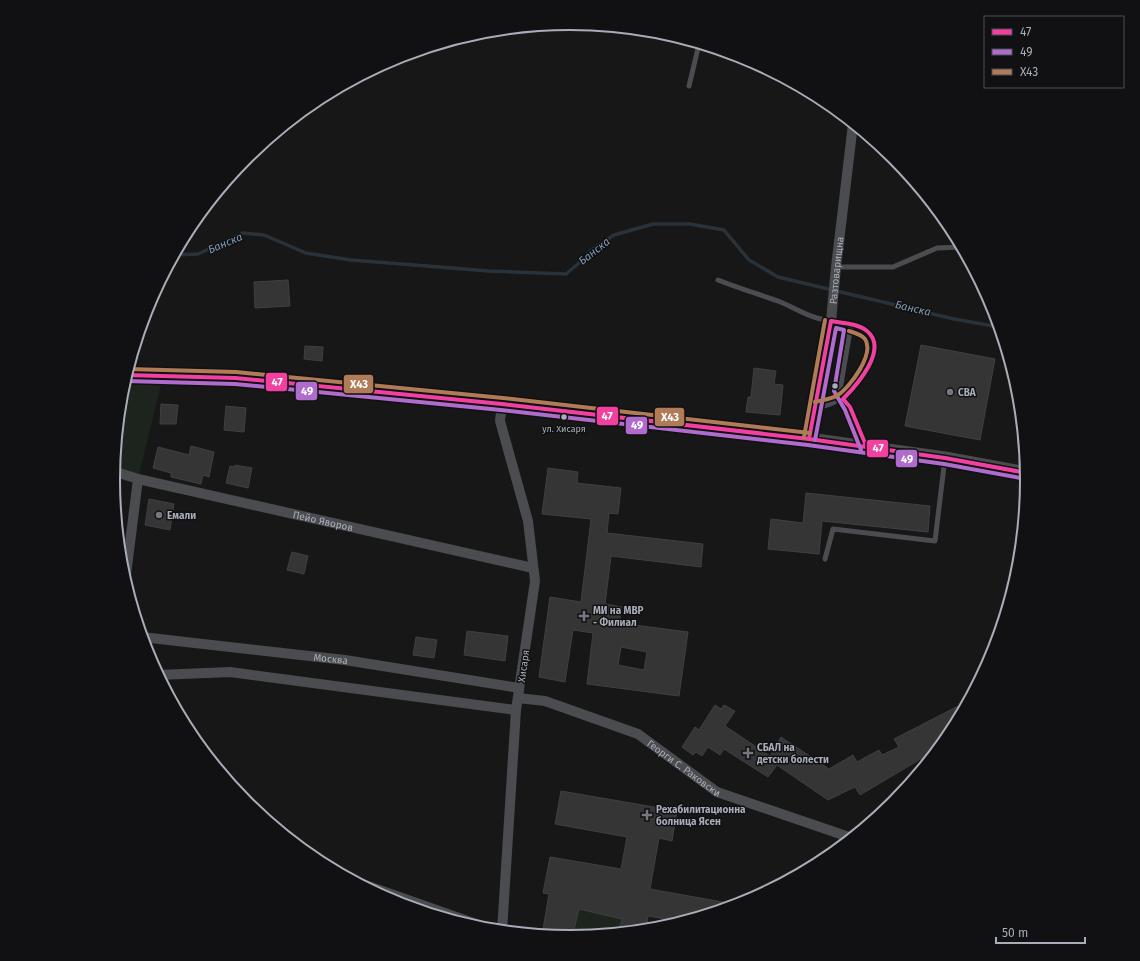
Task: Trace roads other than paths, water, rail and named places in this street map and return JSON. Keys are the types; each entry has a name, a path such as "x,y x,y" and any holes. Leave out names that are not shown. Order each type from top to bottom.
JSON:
{"street":[{"name":"Разтоварищна","path":"809,439 832,316 836,267 852,130"},
{"path":"132,375 235,378 502,404 809,439 944,458 1020,472"},
{"name":"Хисаря","path":"502,404 500,421 528,520 535,581 516,710 502,926"},
{"name":"Пейо Яворов","path":"120,473 138,479 533,568"},
{"path":"127,564 138,479"},
{"name":"Москва","path":"148,639 345,660 519,693"},
{"path":"164,675 230,672 516,710"},
{"name":"Георги С. Раковски","path":"519,693 638,734 717,792 846,836"},
{"path":"393,895 454,916"}],"lane":[{"path":"689,86 698,49"},
{"path":"836,267 893,267 937,248 955,247"},
{"path":"718,280 777,301 803,314 832,316 867,331 872,336 874,355 864,374 843,399 828,406 816,408"},
{"path":"851,325 840,390 843,399 850,407 867,448"},
{"path":"825,559 833,529 935,541 944,458"}],"waterway":[{"name":"Банска","path":"180,255 198,254 243,233 264,235 306,253 351,260 489,271 566,274 586,257 590,251 614,235 653,224 690,224 724,230 749,260 778,277 954,319 993,326"}],"place":[{"name":"CBA","path":"950,392"},
{"name":"ул. Хисаря","path":"564,417"},
{"name":"Емали","path":"159,515"},
{"name":"МИ на МВР - Филиал","path":"584,616"},
{"name":"СБАЛ на детски болести","path":"748,753"},
{"name":"Рехабилитационна болница Ясен","path":"647,815"}]}
